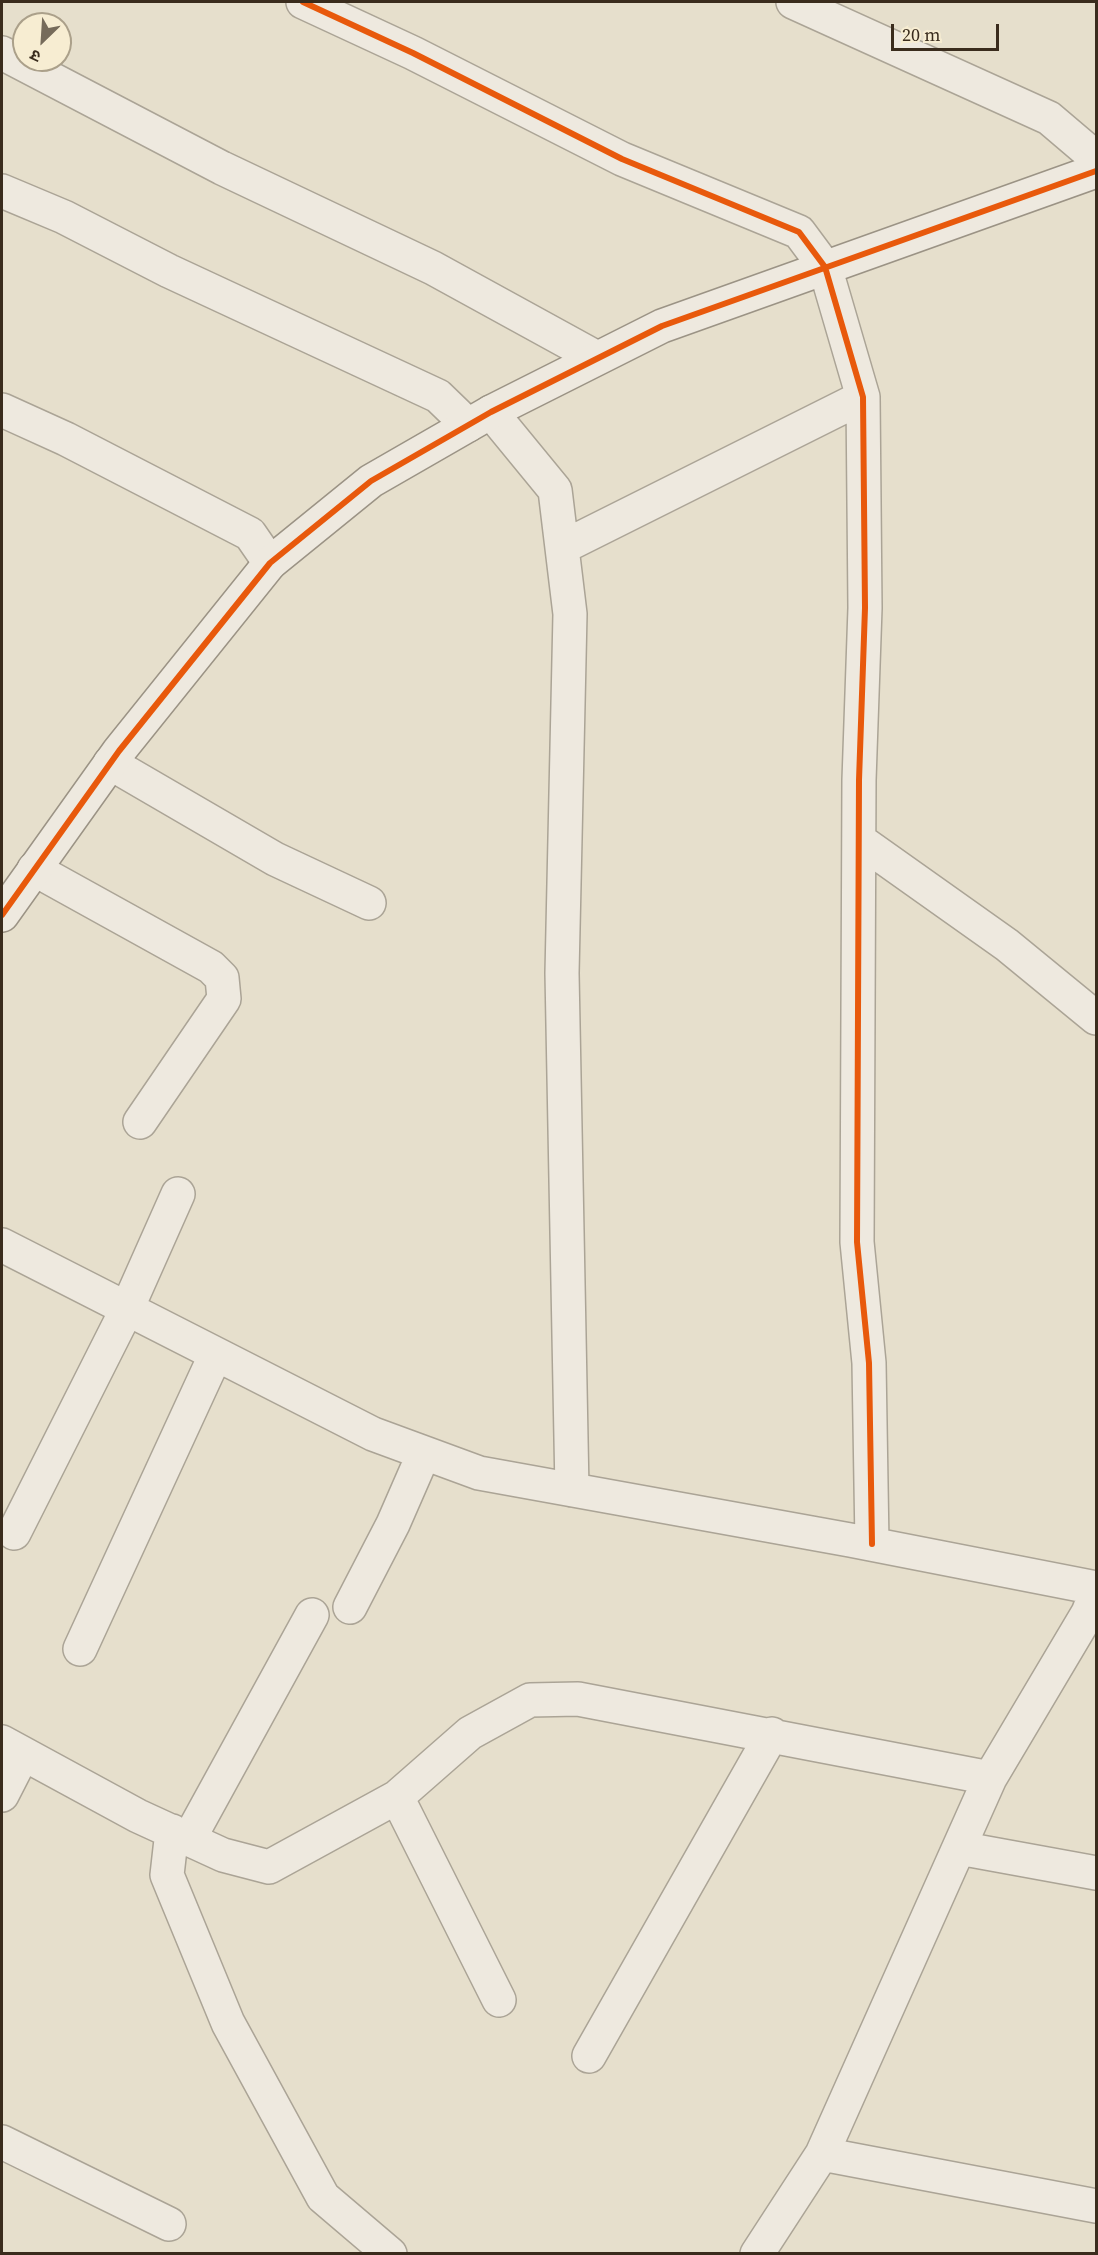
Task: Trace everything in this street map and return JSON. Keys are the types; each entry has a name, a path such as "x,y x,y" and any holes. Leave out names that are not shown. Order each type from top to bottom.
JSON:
{"street":[{"path":"303,2 413,53 622,159 799,232 825,267 863,397 865,608 859,840 857,1242 869,1363 872,1544"},
{"path":"793,2 1048,118 1096,158"},
{"path":"2,53 222,168 433,268 597,358"},
{"path":"2,915 110,763 270,563 371,480 479,419 662,326 1096,171"},
{"path":"2,191 64,217 169,271 438,396 479,419 555,490 570,614 562,973 572,1490"},
{"path":"563,548 863,397"},
{"path":"2,410 66,439 250,534 270,563"},
{"path":"110,763 275,859 369,903"},
{"path":"859,840 1006,945 1096,1018"},
{"path":"34,869 211,967 222,978 224,999 140,1122"},
{"path":"14,1533 126,1311 178,1194"},
{"path":"2,1245 126,1311 373,1434 479,1473 872,1544 1096,1590 1088,1613 990,1778 822,2154 757,2253"},
{"path":"80,1649 215,1356"},
{"path":"350,1607 393,1524 424,1453"},
{"path":"312,1615 180,1835 167,1875 228,2023 323,2197 390,2253"},
{"path":"2,1795 12,1748 138,1816 223,1855 269,1867 397,1797 470,1733 530,1700 578,1699 772,1734 990,1778"},
{"path":"589,2056 772,1734"},
{"path":"397,1797 499,2000"},
{"path":"959,1848 1096,1872"},
{"path":"2,2142 169,2224"},
{"path":"822,2154 1096,2206"}],"cycle path":[{"path":"303,2 413,53 622,159 799,232 825,267 863,397 865,608 859,780 857,1242 869,1363 872,1544"},
{"path":"2,915 119,751 270,563 371,481 491,412 662,326 1096,171"}]}
